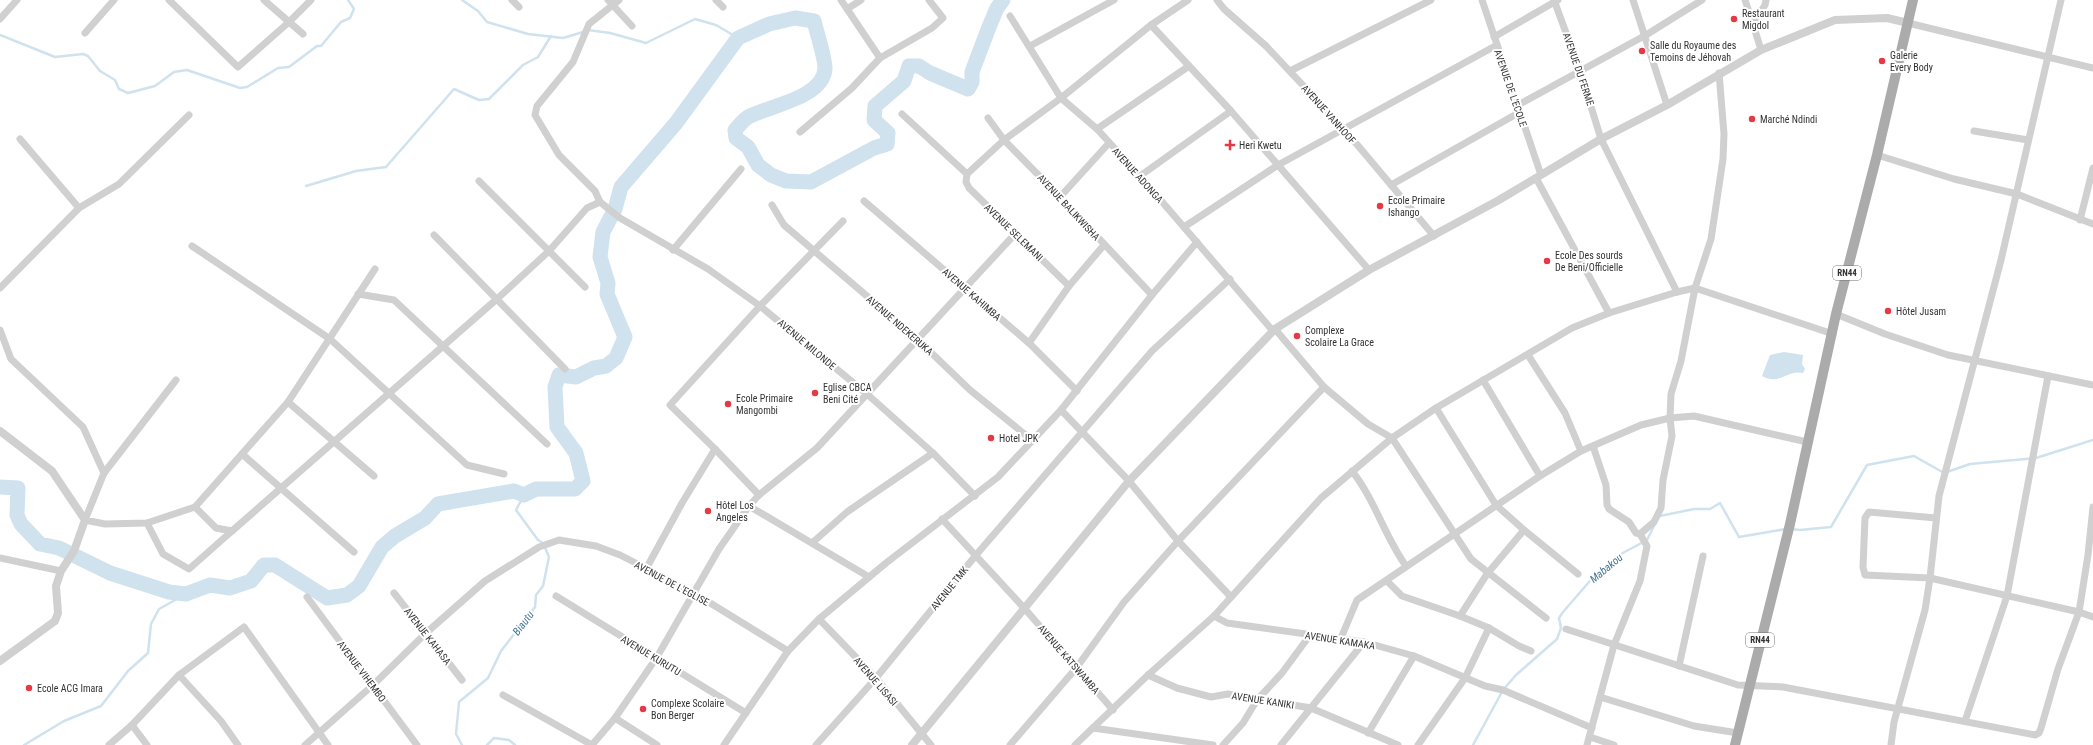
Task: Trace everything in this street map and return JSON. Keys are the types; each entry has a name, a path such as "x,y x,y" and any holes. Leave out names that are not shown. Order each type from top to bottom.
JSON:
{"main road":[{"name":"RN44","path":"1735,745 1788,534 1807,442 1833,334 1836,314 1877,155 1913,0"}],"street":[{"path":"0,19 17,0"},
{"path":"85,33 114,0"},
{"path":"169,0 238,67 289,22 311,0"},
{"path":"264,0 303,34"},
{"path":"512,0 519,7"},
{"path":"619,0 611,2 632,26"},
{"path":"716,0 723,7"},
{"path":"841,0 880,58"},
{"path":"847,9 861,0"},
{"path":"800,132 852,88 880,58 932,28 943,18 929,0"},
{"path":"1030,46 1114,0"},
{"path":"902,114 967,174 1004,140 1061,98 1152,25 1188,0"},
{"name":"AVENUE VANHOOF","path":"1217,0 1224,9 1266,46 1344,129 1434,236"},
{"path":"1290,71 1431,0"},
{"name":"AVENUE DE L'ECOLE","path":"1482,0 1519,108 1538,177 1609,313"},
{"path":"1633,0 1646,35 1667,105"},
{"path":"1392,185 1580,71 1646,35 1702,0"},
{"path":"1745,0 1761,50"},
{"path":"1753,24 1765,5 1766,0"},
{"path":"1891,745 1898,708 1925,610 1936,518 1944,473 1958,427 2017,194 2028,140 2061,0"},
{"path":"1494,37 1556,1"},
{"name":"AVENUE DU FERME","path":"1556,1 1580,71 1601,140 1677,292"},
{"name":"AVENUE MILONDE","path":"611,2 588,30 573,62 537,106 536,115 559,155 595,191 603,204 620,218 708,269 760,306 867,394 933,453 975,496"},
{"name":"AVENUE ADONGA","path":"1010,16 1061,98 1097,129 1140,176 1324,387 1368,424 1392,438"},
{"path":"912,745 1129,481 1274,330 1369,270 1434,236 1601,140 1667,105 1719,73 1761,50 1835,20 1887,18 2049,56 2093,68"},
{"path":"1152,25 1231,111 1369,270"},
{"path":"1184,227 1278,165 1497,45"},
{"path":"1097,129 1189,66"},
{"path":"1642,535 1654,522 1661,508 1663,480 1672,436 1670,418 1671,394 1681,361 1695,288 1711,239 1723,159 1724,134 1719,73"},
{"path":"1140,176 1231,111"},
{"path":"0,288 79,208 119,184 190,115"},
{"name":"AVENUE BALIKWISHA","path":"988,118 1004,140 1060,197 1152,296"},
{"path":"1974,131 2028,140"},
{"path":"20,139 79,208"},
{"path":"1060,197 1109,143"},
{"path":"1877,155 1954,179 2017,194 2093,224"},
{"path":"673,250 741,168"},
{"path":"2080,220 2093,168"},
{"name":"AVENUE SELEMANI","path":"967,174 968,188 1069,286"},
{"path":"479,181 585,287"},
{"name":"AVENUE KAHIMBA","path":"864,202 1029,343 1076,391"},
{"path":"147,523 163,554 189,569 498,298 549,251 586,208 603,204"},
{"name":"AVENUE NDEKERUKA","path":"772,205 784,225 917,339 970,390 1032,442"},
{"path":"759,495 716,449 670,405 760,306 843,221"},
{"path":"503,695 592,745 615,718 657,658 719,549 749,506 759,495 817,448 1015,234"},
{"path":"434,235 498,298 565,369"},
{"path":"724,745 788,651 819,619 869,577 998,477 1061,410 1197,242"},
{"path":"1029,343 1069,286 1104,245"},
{"path":"192,246 330,339 467,466 504,474"},
{"path":"0,431 52,471 85,520 104,524 147,523 195,507 288,402 375,269"},
{"name":"AVENUE TMK","path":"816,745 876,678 976,555 1152,351 1230,279"},
{"path":"1075,745 1148,675 1214,616 1321,498 1352,471 1392,438 1436,408 1572,328 1609,313 1695,288 1833,334"},
{"path":"358,294 394,300 547,444"},
{"path":"1836,314 1912,343 1975,361 2093,385"},
{"path":"0,330 11,359 83,427 104,473"},
{"path":"1528,355 1565,413 1581,451"},
{"path":"1965,721 2007,596 2048,376"},
{"path":"0,661 55,621 58,613 56,586 62,571 74,551 104,473 176,380"},
{"path":"1483,380 1540,476"},
{"path":"1010,745 1077,667 1124,602 1178,541 1324,387"},
{"path":"288,402 374,476"},
{"path":"1436,408 1496,505 1578,574"},
{"path":"1061,410 1129,481 1178,541 1231,597"},
{"path":"1341,638 1357,600 1386,582 1406,566 1540,476 1581,451 1641,425 1670,418 1694,416 1807,442"},
{"path":"1392,438 1453,535 1471,559 1487,574 1509,588 1546,618"},
{"path":"1588,745 1614,645 1640,581 1647,546 1642,535 1636,533 1628,522 1609,509 1607,505 1606,485 1593,446"},
{"path":"646,569 682,503 716,449"},
{"path":"812,543 847,512 933,453"},
{"path":"242,454 280,489 354,552"},
{"path":"1352,471 1364,486 1396,552 1406,566"},
{"path":"749,506 812,543 834,558 869,577"},
{"path":"195,507 216,528 232,531"},
{"path":"1566,630 1738,685 1783,687 2035,735 2039,733 2058,669 2079,612 2088,555 2093,508"},
{"path":"1936,518 1869,512 1865,518 1863,567 1866,575 1930,578 2079,612 2093,617"},
{"path":"942,519 1025,609"},
{"path":"1460,616 1487,574 1524,530"},
{"name":"AVENUE DE L'EGLISE","path":"304,745 373,685 426,633 485,581 539,547 559,540 596,546 620,555 694,593 788,651"},
{"path":"1679,666 1703,556"},
{"path":"0,558 62,571"},
{"path":"1386,582 1402,596 1460,616 1489,628 1518,646 1531,651"},
{"name":"AVENUE KAHASA","path":"394,593 462,680"},
{"name":"AVENUE KURUTU","path":"556,596 746,713"},
{"name":"AVENUE VIHEMBO","path":"307,597 417,745"},
{"name":"AVENUE KATSWAMBA","path":"1025,609 1113,710"},
{"name":"AVENUE KAMAKA","path":"1214,616 1227,623 1364,642 1414,656 1485,686 1503,690 1592,728"},
{"name":"AVENUE LISASI","path":"819,619 876,678 931,745"},
{"path":"109,745 132,725 180,676 244,627 328,745"},
{"path":"1418,745 1465,678 1489,628"},
{"path":"1223,745 1243,723 1257,700 1282,673 1310,635"},
{"path":"1282,745 1364,642"},
{"path":"1368,733 1414,656"},
{"name":"AVENUE KANIKI","path":"1148,675 1177,688 1211,697 1228,694 1311,708 1398,745"},
{"path":"180,676 221,721 238,745"},
{"path":"1600,697 1694,726 1738,733"},
{"path":"615,718 657,745"},
{"path":"132,725 146,745"},
{"path":"1094,728 1213,745"},
{"path":"1590,737 1614,745"}],"water":[{"path":"1784,352 1803,355 1802,364 1805,369 1803,373 1792,373 1774,379 1768,379 1762,376 1770,355"}],"waterway":[{"path":"0,35 55,57 83,54 88,56 100,71 115,80 119,89 128,93 155,86 174,72 187,70 240,88 247,87 278,68 289,67 317,46 321,46 341,22 350,18 354,9 348,0"},
{"path":"462,0 478,11 487,22 528,34 563,38 583,32"},
{"path":"0,487 18,488 17,515 21,524 40,544 59,548 110,573 169,592 186,594 210,585 230,588 251,581 264,565 275,565 327,598 347,595 359,586 382,547 395,536 425,518 438,504 514,491 524,495 536,489 575,489 583,481 576,453 557,427 555,387 559,375 576,377 594,368 606,366 616,358 625,337 607,294 608,283 600,257 603,232 615,209 621,187 676,123 738,38 769,24 795,18 814,21 825,64 822,79 815,87 805,94 748,117 735,130 736,138 748,147 758,165 771,175 786,181 811,182 874,148 887,144 888,133 874,120 875,106 904,81 909,66 919,66 930,73 968,89 972,82 972,72 989,27 997,8 1003,0"},
{"path":"588,30 610,33 646,43 695,19 716,25 738,38"},
{"path":"306,186 356,171 386,167 454,89 479,100 489,99 523,65 538,57 551,36"},
{"name":"Mabakou","path":"1791,529 1800,530 1831,527 1867,465 1914,456 1944,473 1970,464 2036,458 2093,440"},
{"name":"Biautu","path":"462,745 456,734 459,702 488,678 501,651 535,607 536,595 543,586 549,557 543,543 538,540 516,510 524,495"},
{"name":"Mabakou","path":"1660,516 1694,509 1710,509 1720,503 1739,537 1786,529"},
{"name":"Mabakou","path":"1473,745 1503,690 1516,675 1557,639 1561,628 1559,618 1563,612 1596,574 1619,555 1647,540 1655,524"},
{"path":"24,745 64,721 101,706 128,671 148,653 151,624 159,609 186,594"},
{"name":"Biautu","path":"487,745 494,738 509,740 515,745"}],"place":[{"name":"Restaurant Migdol","path":"1734,19"},
{"name":"Salle du Royaume des Temoins de Jéhovah","path":"1642,51"},
{"name":"Galerie Every Body","path":"1882,61"},
{"name":"Marché Ndindi","path":"1752,119"},
{"name":"Heri Kwetu","path":"1230,145"},
{"name":"Ecole Primaire Ishango","path":"1380,206"},
{"name":"Ecole Des sourds De Beni/Officielle","path":"1547,261"},
{"name":"Hôtel Jusam","path":"1888,311"},
{"name":"Complexe Scolaire La Grace","path":"1297,336"},
{"name":"Eglise CBCA Beni Cité","path":"815,393"},
{"name":"Ecole Primaire Mangombi","path":"728,404"},
{"name":"Hotel JPK","path":"991,438"},
{"name":"Hôtel Los Angeles","path":"708,511"},
{"name":"Ecole ACG Imara","path":"29,688"},
{"name":"Complexe Scolaire Bon Berger","path":"643,709"}]}
